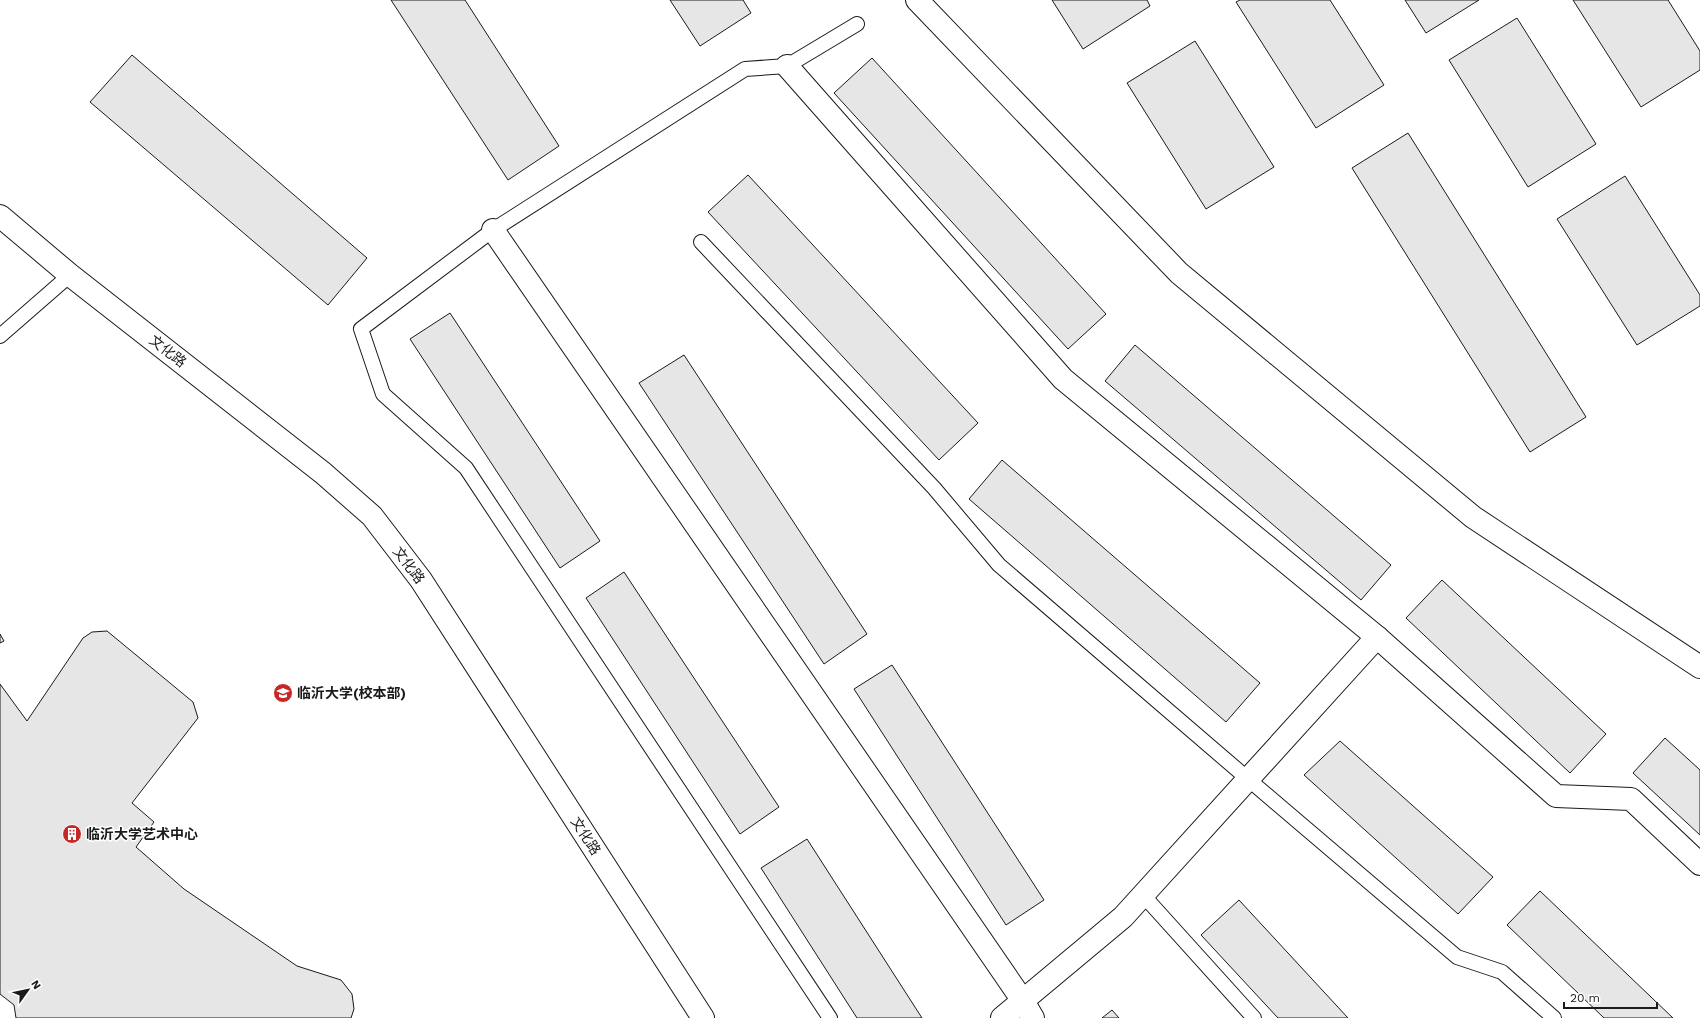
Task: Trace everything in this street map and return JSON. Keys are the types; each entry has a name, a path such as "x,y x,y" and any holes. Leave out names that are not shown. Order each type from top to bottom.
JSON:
{"street":[{"path":"917,0 1180,273 1473,517 1700,667"},
{"path":"787,66 1064,379 1377,637 1556,796 1631,799 1700,864"},
{"name":"文化路","path":"0,216 70,274 323,473 372,516 421,580 703,1018"},
{"path":"493,230 1028,1009"},
{"path":"1002,1018 1028,1009 1123,917 1377,637"}],"lane":[{"path":"830,1018 466,468 383,394 361,329 493,230 745,69 787,66 857,24"},
{"path":"701,242 934,488 1000,564 1248,779 1458,957 1502,972 1554,1018"},
{"path":"0,336 70,274"},
{"path":"1143,894 1254,1018"}],"building":[{"path":"391,0 465,0 559,146 508,180"},
{"path":"670,0 743,0 751,13 700,46"},
{"path":"1052,0 1147,0 1150,6 1083,49"},
{"path":"1240,0 1330,0 1384,85 1316,128 1236,2"},
{"path":"1405,0 1479,0 1426,33"},
{"path":"1573,0 1668,0 1700,51 1700,70 1641,107"},
{"path":"1517,18 1596,144 1528,187 1449,60"},
{"path":"1195,41 1274,167 1206,209 1127,83"},
{"path":"132,55 367,258 328,305 90,102"},
{"path":"872,58 1106,314 1068,349 834,93"},
{"path":"1408,133 1586,417 1530,452 1352,168"},
{"path":"748,175 978,423 939,460 708,212"},
{"path":"1625,176 1700,295 1700,306 1637,345 1557,219"},
{"path":"450,313 600,541 560,568 410,339"},
{"path":"1135,345 1391,565 1361,600 1105,381"},
{"path":"684,355 867,634 824,664 639,383"},
{"path":"1002,460 1260,683 1226,722 969,499"},
{"path":"624,572 779,807 740,834 586,598"},
{"path":"1442,580 1606,734 1570,773 1406,618"},
{"name":"临沂大学艺术中心","path":"107,631 193,702 198,718 132,803 154,822 136,847 184,889 297,966 341,980 352,994 354,1009 351,1018 16,1018 14,1005 0,994 0,684 27,721 83,638 92,632"},
{"path":"0,634 4,641 0,643"},
{"path":"892,665 1044,900 1006,925 854,689"},
{"path":"1665,738 1700,770 1700,835 1633,773"},
{"path":"1340,741 1493,877 1458,914 1304,775"},
{"path":"807,839 922,1018 857,1018 761,868"},
{"path":"1540,891 1673,1018 1604,1018 1507,925"},
{"path":"1239,900 1348,1018 1278,1018 1201,935"},
{"path":"1112,1010 1119,1018 1102,1018"}],"place":[{"name":"临沂大学(校本部)","path":"283,693"},
{"name":"临沂大学艺术中心","path":"72,834"}]}
